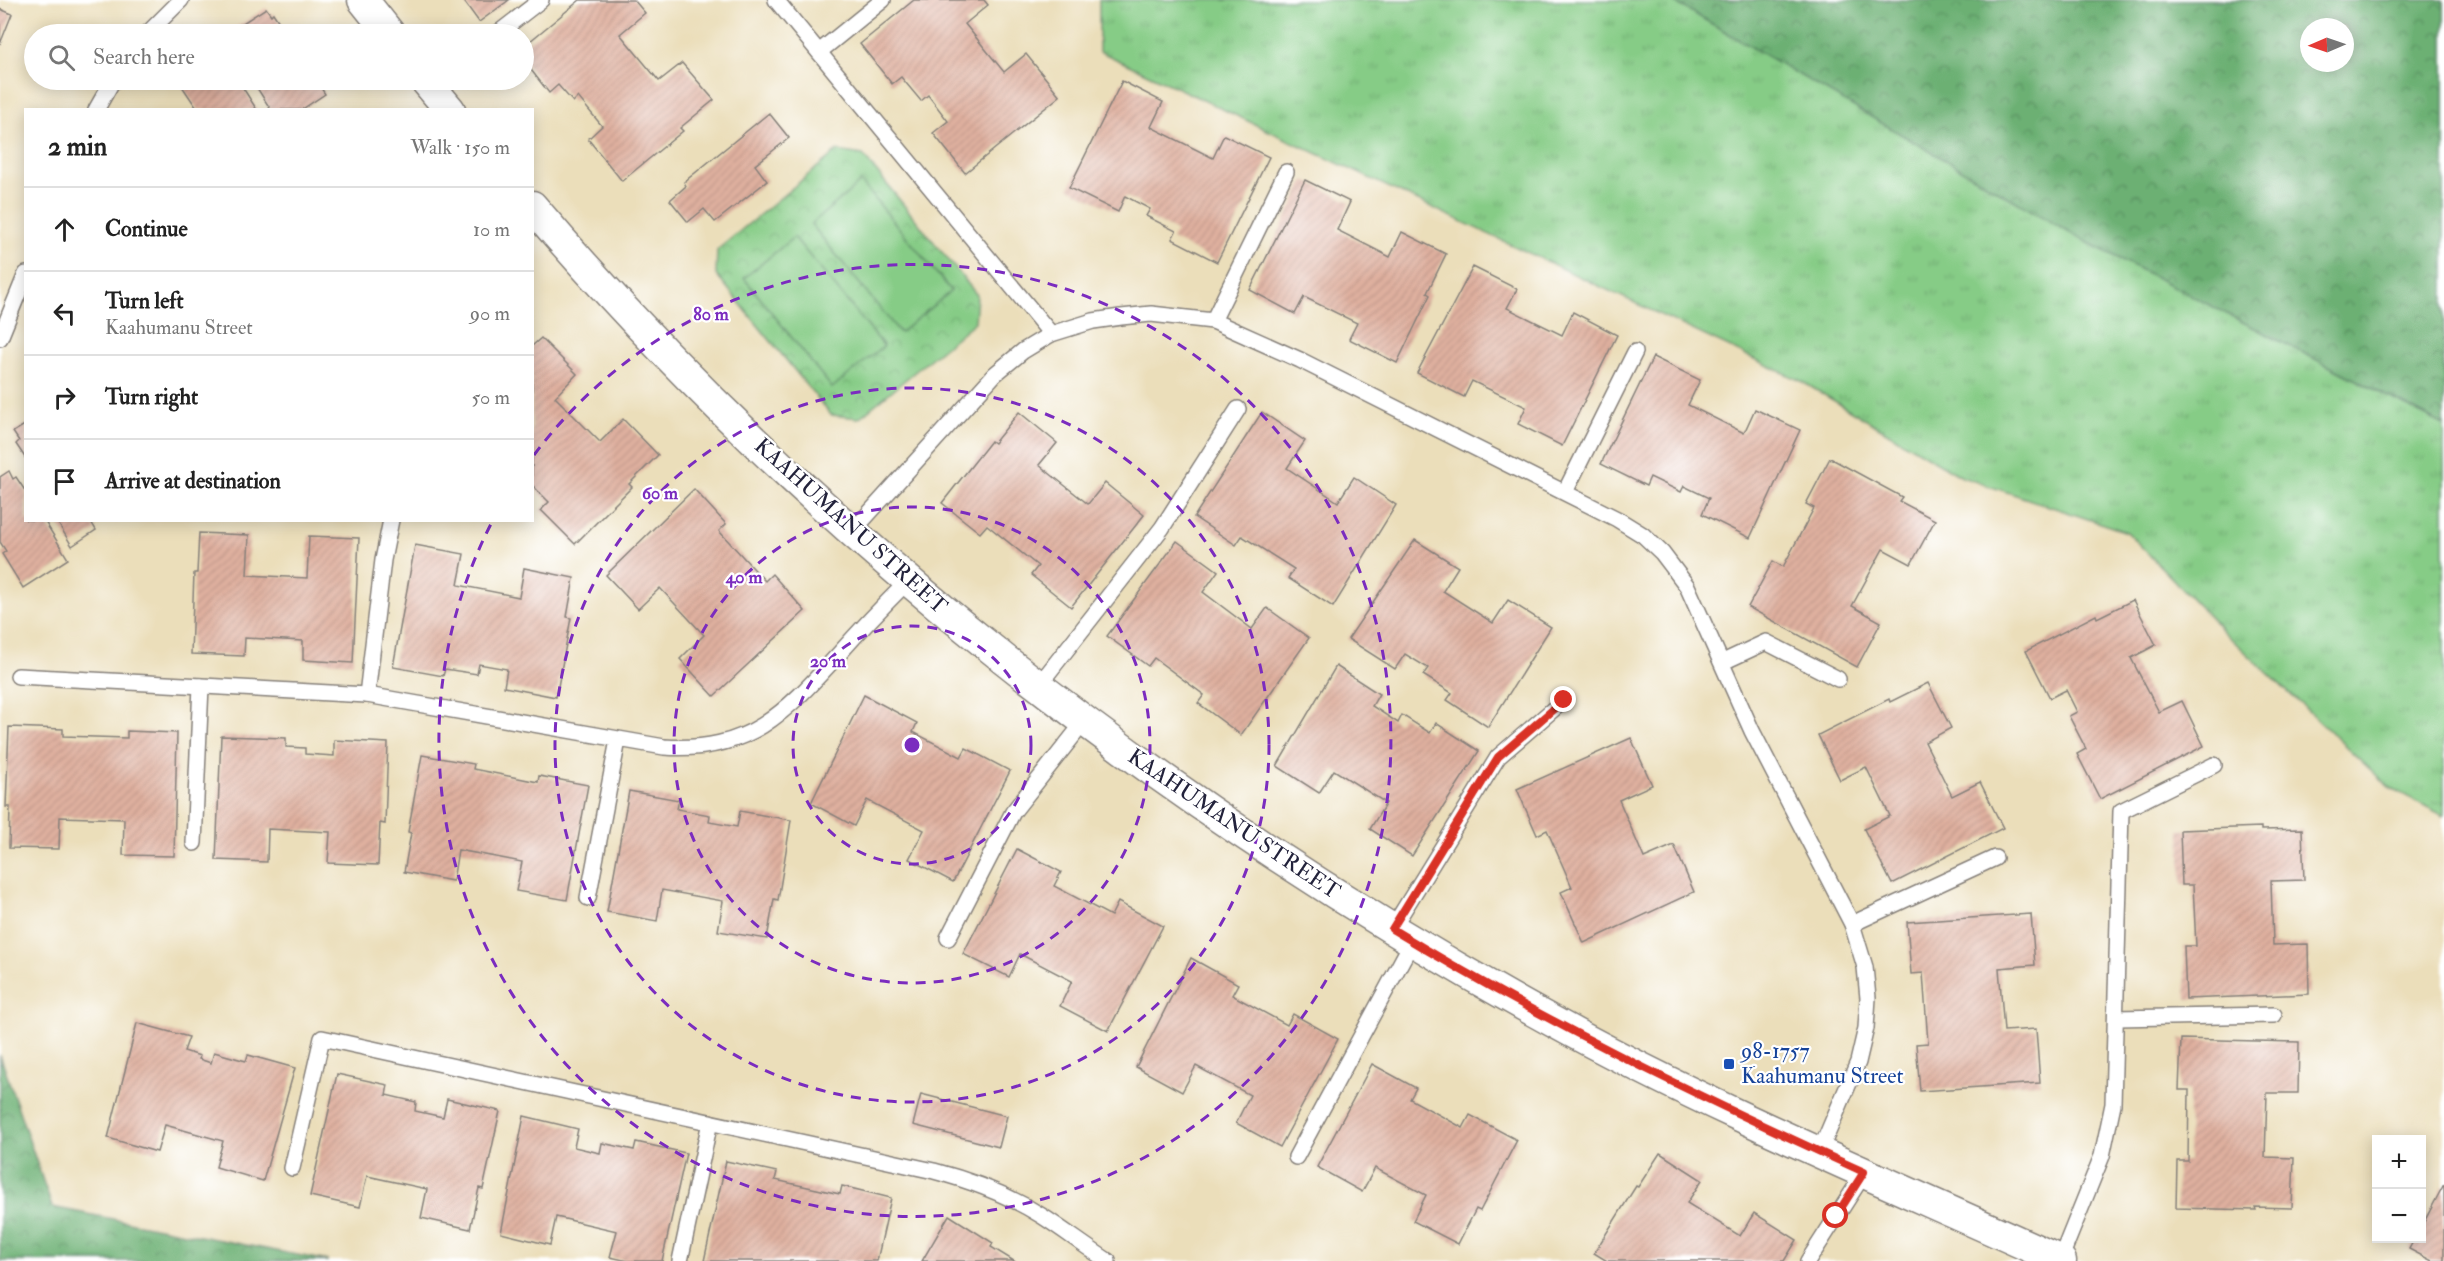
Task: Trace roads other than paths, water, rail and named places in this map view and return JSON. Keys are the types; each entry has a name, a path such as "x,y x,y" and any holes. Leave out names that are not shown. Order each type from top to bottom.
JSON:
{"street":[{"path":"363,0 382,24"},
{"path":"437,90 449,108"},
{"name":"KAAHUMANU STREET","path":"534,208 632,318 737,423 908,581 1084,722 1273,855 1402,936 1551,1021 1648,1071 2061,1261"}],"lane":[{"path":"157,24 182,0"},
{"path":"510,24 541,0"},
{"path":"776,0 1051,334"},
{"path":"819,52 883,0"},
{"path":"97,108 107,90"},
{"path":"1213,321 1286,172"},
{"path":"0,338 24,279"},
{"path":"853,531 995,374 1023,351 1051,334 1093,321 1121,316 1181,316 1213,321 1300,360 1565,492 1642,535 1662,553 1686,586 1723,662 1752,731 1852,924 1865,967 1868,998 1866,1028 1858,1062 1820,1152"},
{"path":"1565,492 1635,352"},
{"path":"1038,686 1162,528 1238,409"},
{"path":"367,695 383,560 391,522"},
{"path":"18,676 367,695 618,740 675,748 710,747 733,741 760,727 791,705 908,581"},
{"path":"1723,662 1766,642 1838,679"},
{"path":"194,843 201,686"},
{"path":"1296,1157 1402,936 1498,757 1564,700"},
{"path":"948,938 1013,812 1084,722"},
{"path":"588,898 618,740"},
{"path":"2061,1261 2102,1156 2113,1104 2121,811 2214,765"},
{"path":"1852,924 1995,858"},
{"path":"2116,1018 2274,1015"},
{"path":"292,1168 322,1038 971,1181 1041,1215 1108,1261"},
{"path":"680,1261 710,1122"},
{"path":"1808,1261 1864,1172"}],"place":[{"name":"98-1757 Kaahumanu Street","path":"1729,1064"}]}
